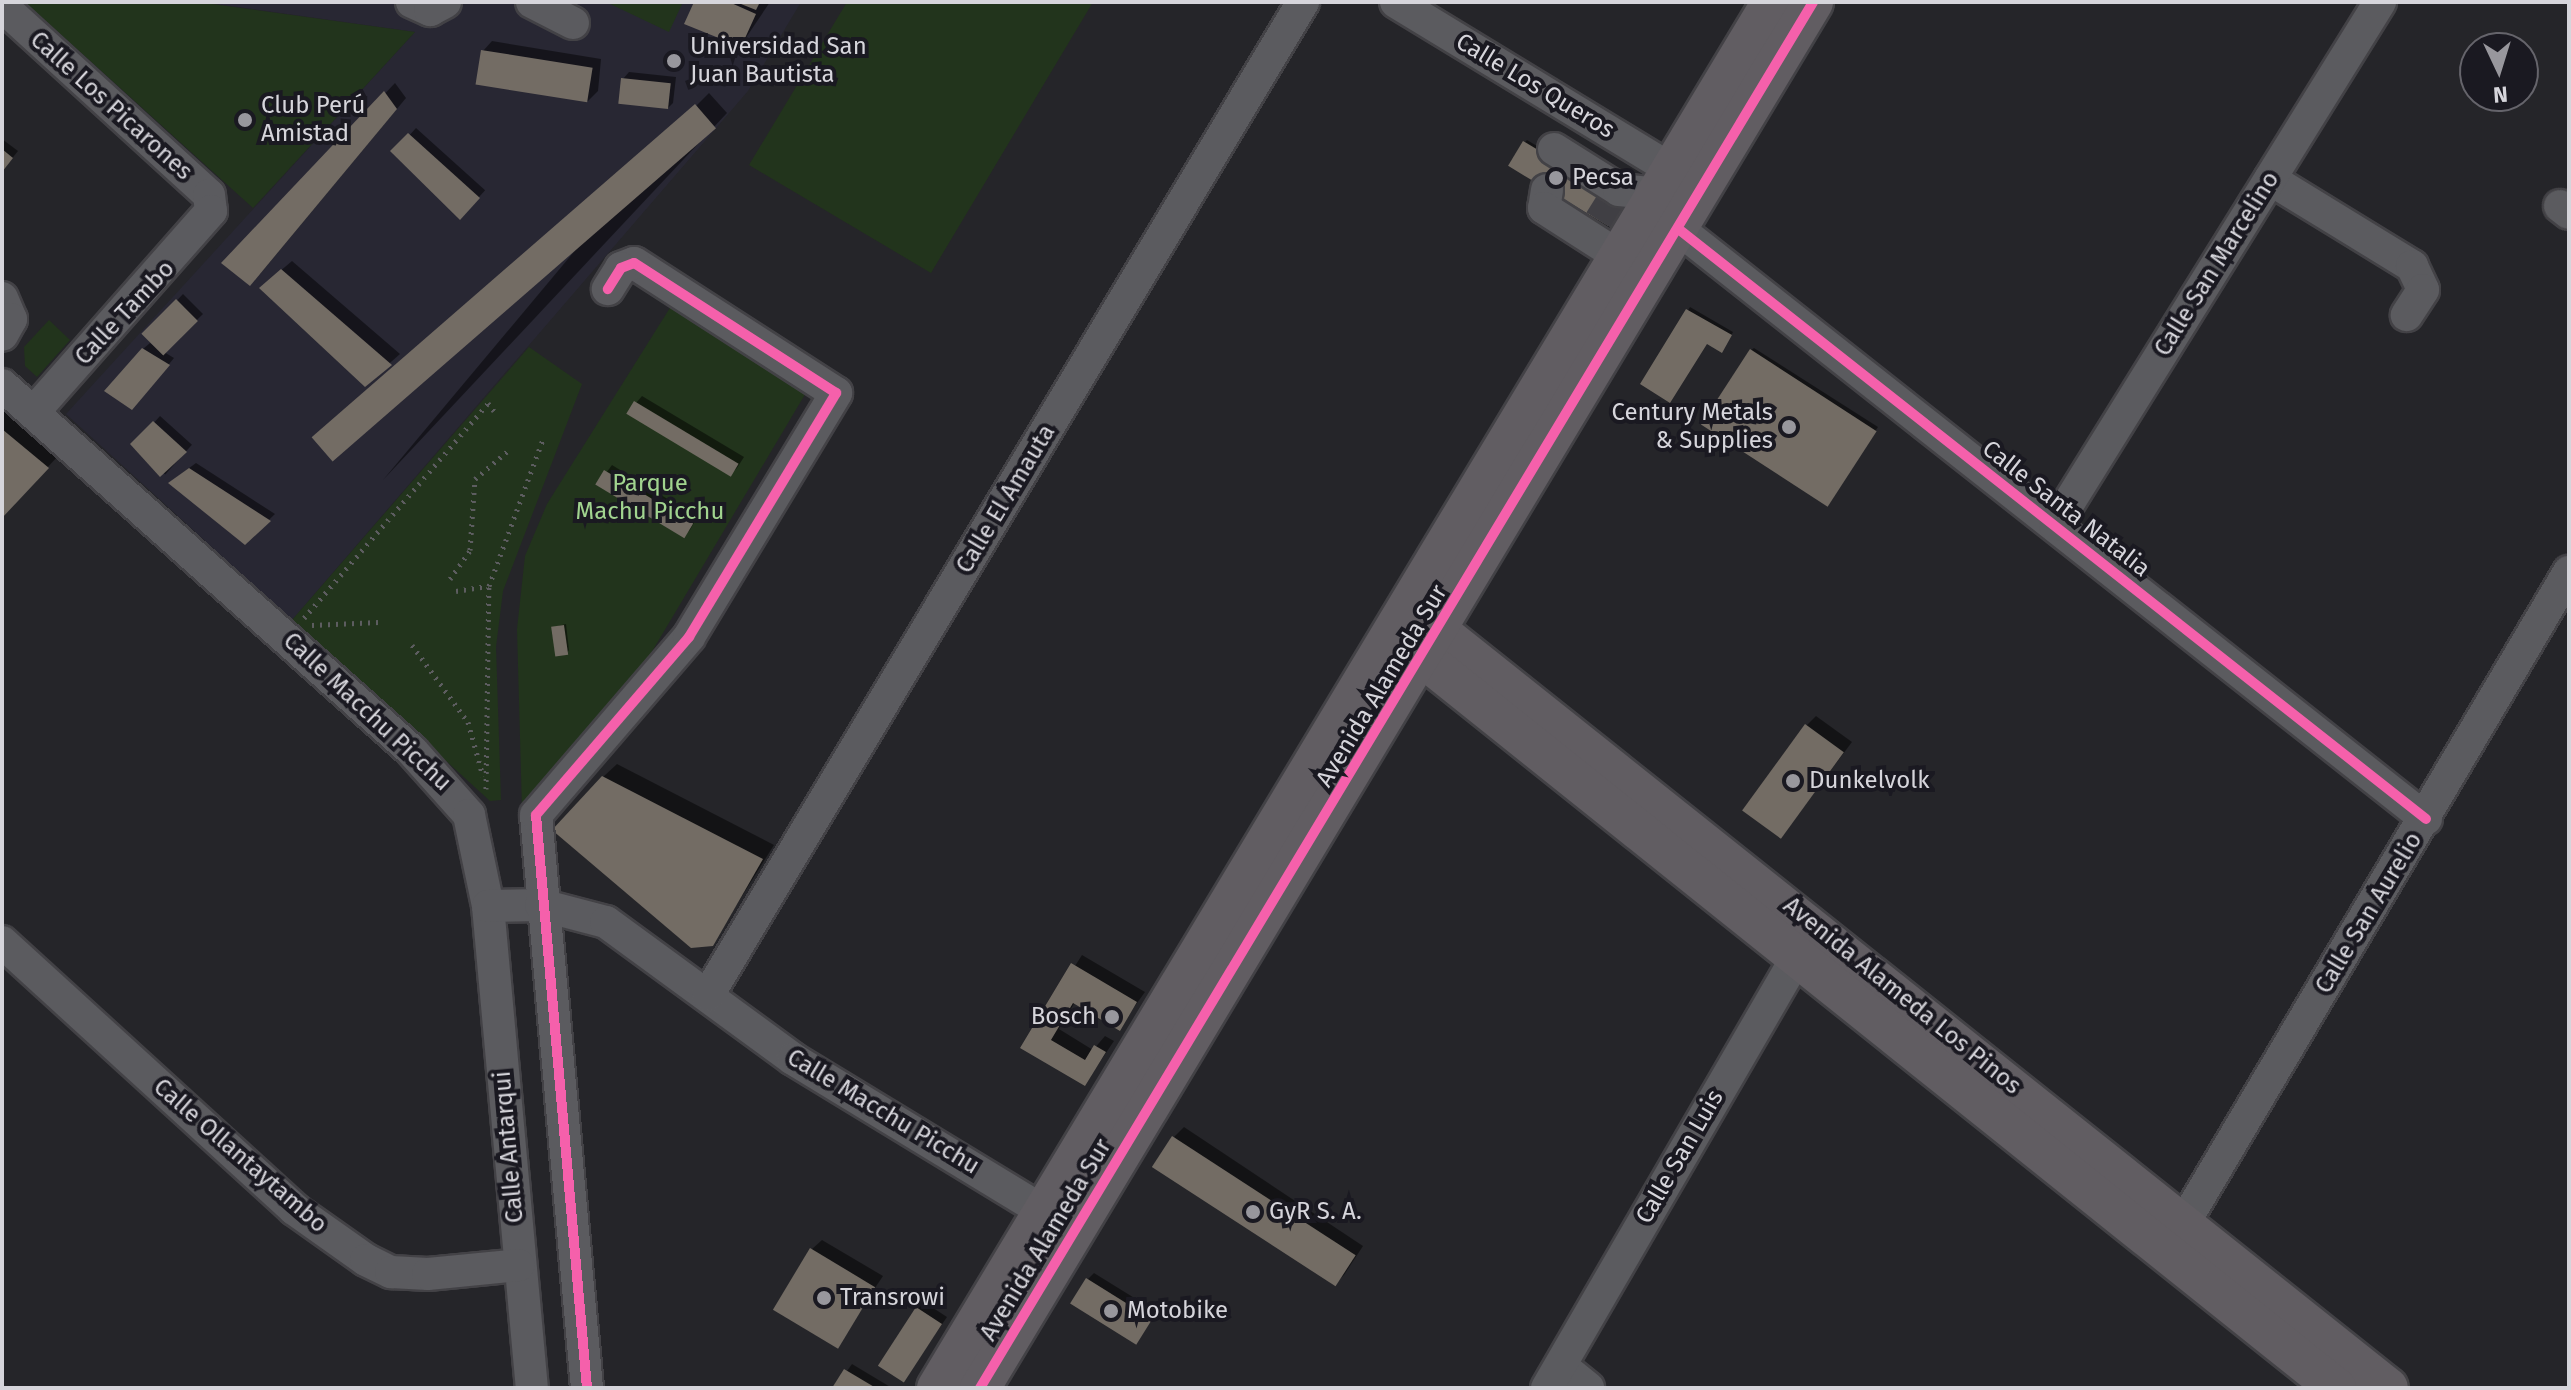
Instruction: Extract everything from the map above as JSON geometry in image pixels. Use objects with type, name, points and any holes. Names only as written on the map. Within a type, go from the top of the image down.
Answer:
[{"type":"main road","name":"Avenida Alameda Sur","points":[[1417,633],[1609,221],[1667,183],[1772,2]]},
{"type":"main road","name":"Avenida Alameda Sur","points":[[937,1388],[1060,1221],[1417,633],[1681,231],[1813,2]]},
{"type":"main road","name":"Avenida Alameda Los Pinos","points":[[1417,633],[2175,1238],[2388,1388]]},
{"type":"main road","name":"Avenida Alameda Sur","points":[[980,1388],[1060,1221]]},
{"type":"main road","name":"Avenida Alameda Los Pinos","points":[[2175,1238],[2336,1388]]},
{"type":"street","points":[[412,2],[430,10],[445,2]]},
{"type":"street","points":[[532,2],[573,23]]},
{"type":"street","name":"Calle El Amauta","points":[[708,995],[1303,2]]},
{"type":"street","name":"Calle Los Queros","points":[[1396,2],[1638,148],[1667,183]]},
{"type":"street","name":"Calle San Marcelino","points":[[2055,525],[2380,2]]},
{"type":"street","name":"Calle Los Picarones","points":[[2,6],[209,195],[211,211]]},
{"type":"street","points":[[1561,102],[1544,208],[1609,221],[1667,183]]},
{"type":"street","points":[[1609,221],[1638,148]]},
{"type":"street","points":[[1551,166],[1609,221]]},
{"type":"street","points":[[2270,179],[2412,266],[2423,290],[2407,315]]},
{"type":"street","name":"Calle Tambo","points":[[33,413],[211,211]]},
{"type":"street","name":"Calle Santa Natalia","points":[[1681,231],[2426,819]]},
{"type":"street","points":[[587,1388],[534,830],[542,803],[689,637],[836,393],[634,263],[621,268],[608,289]]},
{"type":"street","points":[[2,298],[11,319],[2,335]]},
{"type":"street","name":"Calle Macchu Picchu","points":[[2,385],[453,790],[469,815],[488,906],[541,905],[606,922],[793,1059],[1060,1221]]},
{"type":"street","name":"Calle San Aurelio","points":[[2175,1238],[2426,819],[2569,572]]},
{"type":"street","name":"Calle Antarqui","points":[[488,906],[532,1388]]},
{"type":"street","name":"Calle San Luis","points":[[1554,1377],[1806,941]]},
{"type":"street","name":"Calle Ollantaytambo","points":[[2,942],[294,1209],[366,1260],[391,1272],[428,1274],[519,1265]]},
{"type":"street","points":[[1554,1377],[1588,1388]]},
{"type":"path","points":[[314,633],[301,621],[488,403],[494,411]]},
{"type":"path","points":[[486,789],[489,586],[543,439]]},
{"type":"path","points":[[450,579],[470,550],[475,479],[510,449]]},
{"type":"path","points":[[456,591],[489,586]]},
{"type":"path","points":[[306,625],[379,622]]},
{"type":"path","points":[[412,645],[468,722],[486,789]]},
{"type":"path","points":[[475,779],[486,789]]},
{"type":"shaded area","points":[[202,2],[801,2],[748,91],[292,620],[66,414],[415,32]]},
{"type":"green space","name":"Club Perú Amistad","points":[[25,2],[198,2],[415,32],[253,208]]},
{"type":"green space","points":[[606,2],[683,2],[669,32]]},
{"type":"green space","points":[[847,2],[1093,2],[931,273],[749,165]]},
{"type":"green space","name":"Parque Machu Picchu","points":[[673,303],[810,386],[632,685],[522,809],[517,629],[525,556],[547,504]]},
{"type":"green space","points":[[49,320],[70,340],[37,377],[25,366],[24,347]]},
{"type":"green space","name":"Parque Machu Picchu","points":[[529,347],[582,384],[503,591],[496,647],[501,800],[490,801],[292,620]]},
{"type":"building","points":[[694,2],[729,2],[756,14],[741,47],[684,24]]},
{"type":"building","points":[[736,2],[760,2],[756,10]]},
{"type":"building","points":[[481,50],[593,68],[587,102],[476,85]]},
{"type":"building","points":[[621,78],[671,83],[668,109],[618,104]]},
{"type":"building","points":[[384,91],[397,109],[250,286],[221,263]]},
{"type":"building","points":[[695,104],[716,128],[333,461],[312,437]]},
{"type":"building","points":[[408,133],[480,198],[460,220],[390,151]]},
{"type":"building","name":"Pecsa","points":[[1523,141],[1623,201],[1608,226],[1508,166]]},
{"type":"building","points":[[2,149],[13,158],[2,172]]},
{"type":"building","points":[[281,269],[392,365],[365,387],[259,288]]},
{"type":"building","points":[[176,299],[198,321],[163,356],[141,334]]},
{"type":"building","name":"Century Metals & Supplies","points":[[1686,309],[1732,335],[1722,353],[1707,344],[1670,403],[1640,384]]},
{"type":"building","points":[[142,348],[170,365],[132,410],[104,391]]},
{"type":"building","name":"Century Metals & Supplies","points":[[1750,349],[1877,431],[1828,507],[1701,424]]},
{"type":"building","points":[[634,401],[739,464],[731,477],[626,414]]},
{"type":"building","points":[[153,421],[187,452],[160,477],[130,444]]},
{"type":"building","points":[[2,429],[49,468],[2,518]]},
{"type":"building","points":[[189,468],[271,521],[245,545],[168,483]]},
{"type":"building","points":[[604,470],[693,524],[684,538],[595,485]]},
{"type":"building","points":[[564,625],[568,655],[555,657],[551,627]]},
{"type":"building","name":"Dunkelvolk","points":[[1805,724],[1844,752],[1781,839],[1742,811]]},
{"type":"building","points":[[602,776],[763,859],[713,946],[691,948],[552,830]]},
{"type":"building","name":"Bosch","points":[[1071,963],[1137,1002],[1120,1031],[1073,1003],[1051,1040],[1085,1060],[1094,1045],[1106,1052],[1085,1086],[1020,1048]]},
{"type":"building","name":"GyR S. A.","points":[[1172,1136],[1356,1255],[1336,1286],[1152,1167]]},
{"type":"building","name":"Transrowi","points":[[810,1248],[875,1287],[838,1349],[773,1310]]},
{"type":"building","name":"Motobike","points":[[1086,1278],[1152,1319],[1136,1345],[1070,1303]]},
{"type":"building","name":"Transrowi","points":[[916,1307],[942,1324],[904,1383],[878,1366]]},
{"type":"building","name":"Transrowi","points":[[844,1369],[876,1388],[832,1388]]},
{"type":"tunnel","points":[[1600,221],[1615,197]]},
{"type":"cycle path","points":[[980,1388],[1813,2]]},
{"type":"cycle path","points":[[1681,231],[2426,819]]},
{"type":"cycle path","points":[[587,1388],[536,815],[689,637],[836,393],[634,263],[621,268],[608,289]]},
{"type":"place","name":"Universidad San Juan Bautista","points":[[674,61]]},
{"type":"place","name":"Club Perú Amistad","points":[[245,120]]},
{"type":"place","name":"Pecsa","points":[[1556,178]]},
{"type":"place","name":"Century Metals & Supplies","points":[[1789,427]]},
{"type":"place","name":"Dunkelvolk","points":[[1793,781]]},
{"type":"place","name":"Bosch","points":[[1112,1017]]},
{"type":"place","name":"GyR S. A.","points":[[1253,1212]]},
{"type":"place","name":"Transrowi","points":[[824,1298]]},
{"type":"place","name":"Motobike","points":[[1111,1311]]}]
